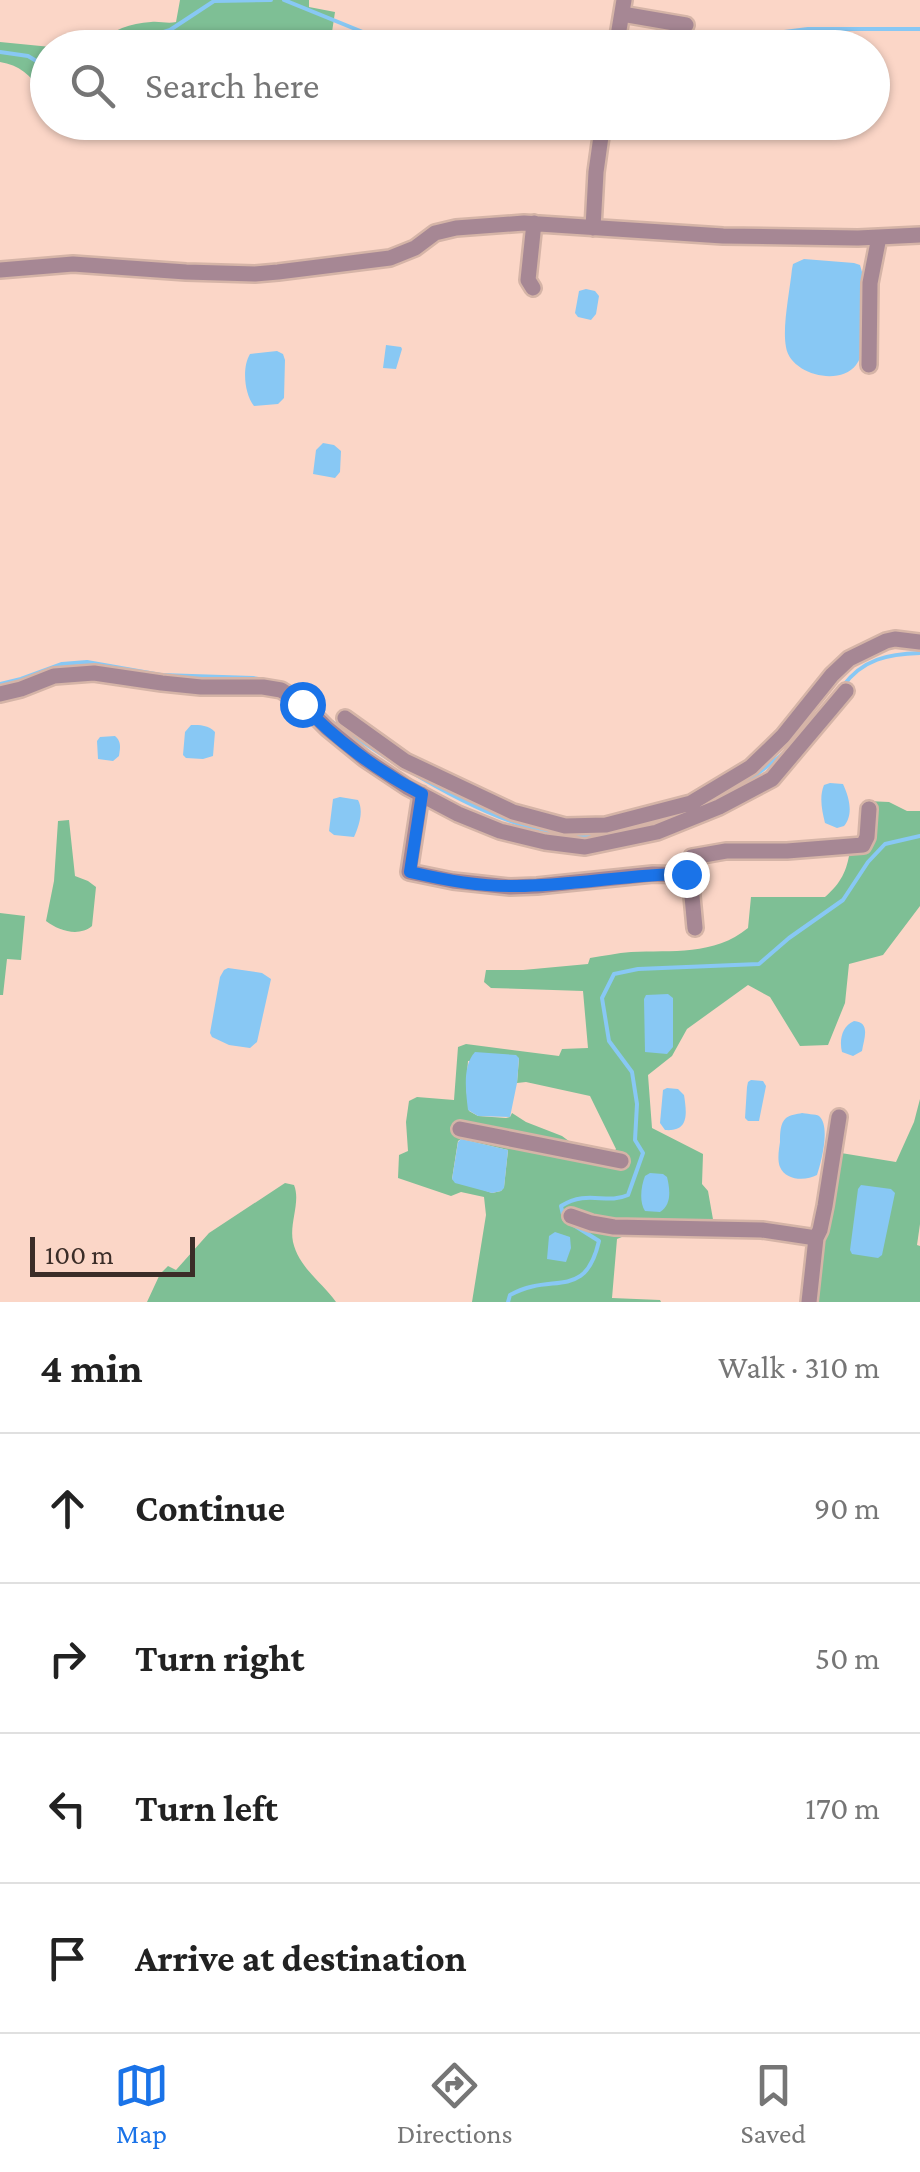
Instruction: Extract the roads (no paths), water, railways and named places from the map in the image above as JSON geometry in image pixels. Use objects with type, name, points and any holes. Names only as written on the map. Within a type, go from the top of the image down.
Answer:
[{"type":"street","points":[[623,7],[686,24]]},
{"type":"street","points":[[593,228],[600,140]]},
{"type":"street","points":[[533,288],[528,280],[534,223]]},
{"type":"street","points":[[0,270],[73,264],[186,272],[278,272],[390,258],[435,233],[456,228],[534,223],[724,236],[920,235]]},
{"type":"street","points":[[869,364],[870,283],[879,237]]},
{"type":"street","points":[[345,718],[405,761],[513,812],[565,826],[606,825],[690,803],[750,766],[849,660],[886,641],[920,642]]},
{"type":"street","points":[[0,694],[54,676],[94,672],[162,683],[281,690],[365,759],[458,814],[500,831],[585,847],[657,832],[772,779],[846,692]]},
{"type":"street","points":[[422,794],[410,872],[510,886],[690,874]]},
{"type":"street","points":[[695,928],[692,857],[726,851],[863,845],[869,809]]},
{"type":"street","points":[[810,1302],[816,1238],[839,1116]]},
{"type":"street","points":[[460,1129],[621,1161]]},
{"type":"street","points":[[571,1216],[591,1223],[646,1229],[762,1230],[816,1238]]},
{"type":"water","points":[[804,259],[860,265],[864,346],[856,365],[848,372],[816,374],[789,356],[785,339],[793,264]]},
{"type":"water","points":[[586,289],[599,296],[591,320],[575,313],[579,291]]},
{"type":"water","points":[[386,345],[402,349],[396,369],[383,368]]},
{"type":"water","points":[[277,351],[285,360],[284,398],[278,404],[254,406],[246,387],[247,359],[250,354]]},
{"type":"water","points":[[323,443],[341,451],[340,472],[335,478],[313,474],[316,450]]},
{"type":"water","points":[[191,725],[215,732],[213,756],[203,759],[183,755],[185,732]]},
{"type":"water","points":[[115,736],[120,743],[119,756],[113,761],[98,759],[97,741],[100,737]]},
{"type":"water","points":[[830,783],[843,784],[850,805],[847,821],[837,828],[825,823],[822,809],[822,790]]},
{"type":"water","points":[[333,799],[358,800],[360,804],[354,837],[329,831]]},
{"type":"water","points":[[228,968],[262,973],[271,979],[257,1042],[250,1048],[229,1045],[210,1033],[220,977]]},
{"type":"water","points":[[668,994],[673,998],[673,1047],[667,1054],[645,1052],[644,999],[646,995]]},
{"type":"water","points":[[854,1021],[863,1024],[865,1032],[862,1051],[853,1056],[842,1052],[841,1043],[844,1030]]},
{"type":"water","points":[[475,1052],[519,1058],[510,1117],[478,1116],[468,1110],[467,1072]]},
{"type":"water","points":[[751,1080],[763,1081],[766,1086],[759,1121],[745,1118]]},
{"type":"water","points":[[678,1089],[685,1102],[685,1120],[673,1130],[665,1130],[660,1123],[663,1090]]},
{"type":"water","points":[[802,1113],[819,1116],[825,1136],[817,1175],[802,1179],[783,1172],[778,1158],[783,1123]]},
{"type":"water","points":[[461,1139],[508,1150],[501,1191],[492,1193],[455,1183],[452,1179]]},
{"type":"water","points":[[650,1173],[667,1177],[668,1201],[660,1212],[645,1211],[642,1203],[645,1176]]},
{"type":"water","points":[[861,1185],[895,1193],[882,1255],[878,1258],[852,1254],[850,1250]]},
{"type":"water","points":[[555,1232],[570,1237],[566,1262],[547,1259],[549,1236]]},
{"type":"waterway","points":[[170,30],[214,1],[271,0]]},
{"type":"waterway","points":[[284,0],[358,30]]},
{"type":"waterway","points":[[800,30],[920,29]]},
{"type":"waterway","points":[[0,52],[30,57]]},
{"type":"waterway","points":[[843,686],[877,660],[920,653]]},
{"type":"waterway","points":[[0,684],[62,664],[87,662],[161,675],[265,680]]},
{"type":"waterway","points":[[332,722],[395,763]]},
{"type":"waterway","points":[[699,807],[748,781],[788,750]]},
{"type":"waterway","points":[[408,770],[513,822],[557,834],[604,835]]},
{"type":"waterway","points":[[648,827],[686,812]]},
{"type":"waterway","points":[[508,1302],[510,1295],[526,1288],[565,1282],[585,1272],[599,1241],[564,1219],[561,1206],[580,1199],[628,1195],[643,1153],[635,1140],[637,1104],[632,1072],[609,1041],[602,998],[614,974],[638,969],[759,964],[843,900],[885,844],[920,836]]}]
